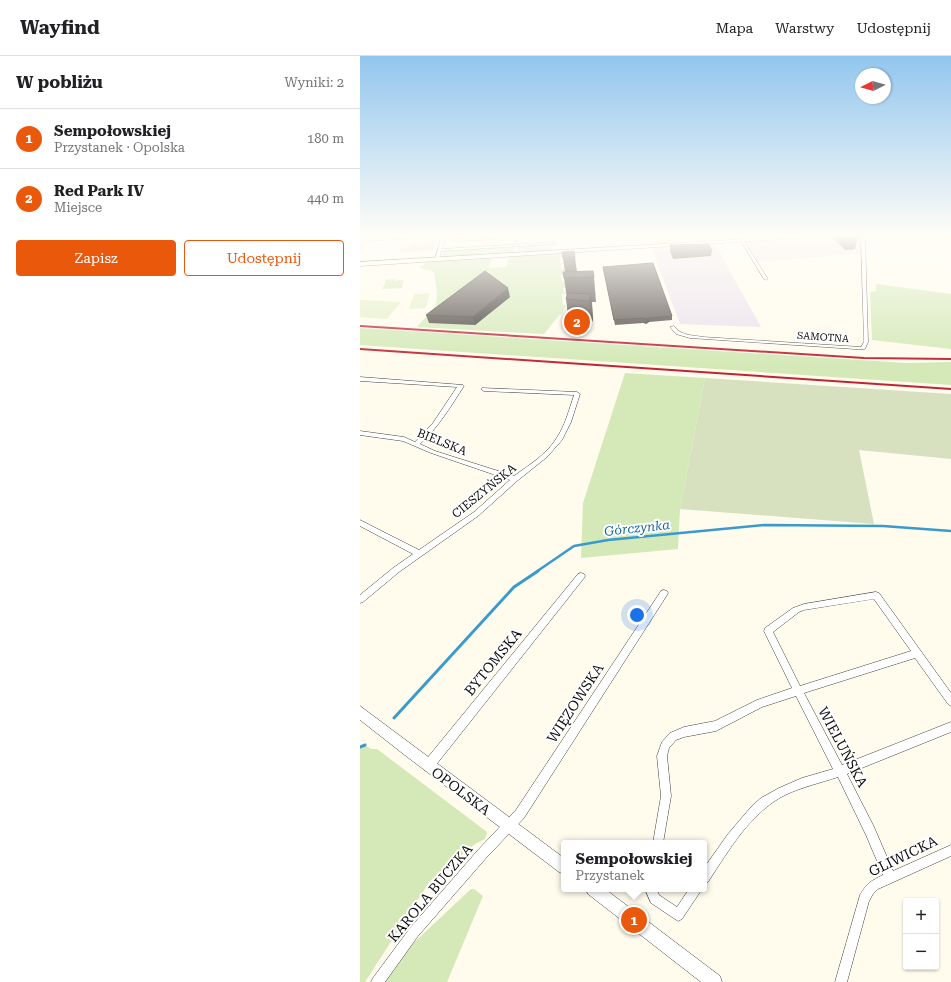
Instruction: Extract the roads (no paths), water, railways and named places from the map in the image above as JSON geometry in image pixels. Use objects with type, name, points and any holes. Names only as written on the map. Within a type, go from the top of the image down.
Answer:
[{"type":"street","name":"SAMOTNA","points":[[672,327],[676,333],[681,335],[703,338],[863,348],[866,342],[864,279]]},
{"type":"street","points":[[360,379],[462,386],[446,409],[422,439],[416,444]]},
{"type":"street","name":"CIESZYŃSKA","points":[[360,600],[419,554],[491,503],[515,479],[545,456],[559,440],[568,422],[577,394],[484,390]]},
{"type":"street","name":"BIELSKA","points":[[360,433],[404,439],[433,452],[515,479]]},
{"type":"street","points":[[360,523],[419,554]]},
{"type":"street","name":"BYTOMSKA","points":[[428,766],[581,576]]},
{"type":"street","name":"WIĘZOWSKA","points":[[509,826],[520,814],[664,593]]},
{"type":"street","name":"WIELUŃSKA","points":[[890,878],[878,846],[797,690],[768,630],[796,610],[804,607],[876,595],[918,653]]},
{"type":"street","points":[[659,840],[666,796],[662,756],[663,750],[673,736],[684,732],[716,726],[750,707],[797,690],[918,653],[951,701]]},
{"type":"street","name":"OPOLSKA","points":[[360,712],[428,766],[561,865]]},
{"type":"street","points":[[707,874],[733,838],[757,809],[765,802],[790,788],[840,771],[951,727]]},
{"type":"street","name":"KAROLA BUCZKA","points":[[377,982],[414,932],[482,854],[509,826]]},
{"type":"street","name":"GLIWICKA","points":[[841,982],[864,899],[869,890],[890,878],[951,850]]},
{"type":"street","points":[[597,892],[708,979]]},
{"type":"street","points":[[652,892],[655,899],[678,915],[694,892]]},
{"type":"waterway","name":"Górczynka","points":[[536,572],[574,546],[608,540],[765,525],[883,526],[951,531]]},
{"type":"waterway","name":"Górczynka","points":[[394,718],[514,587],[538,571]]},
{"type":"waterway","name":"Górczynka","points":[[360,747],[365,745]]},
{"type":"railway","points":[[360,326],[864,358],[951,359]]},
{"type":"railway","points":[[360,349],[951,389]]},
{"type":"place","name":"Red Park IV","points":[[577,322]]},
{"type":"place","name":"Sempołowskiej","points":[[634,920]]}]
